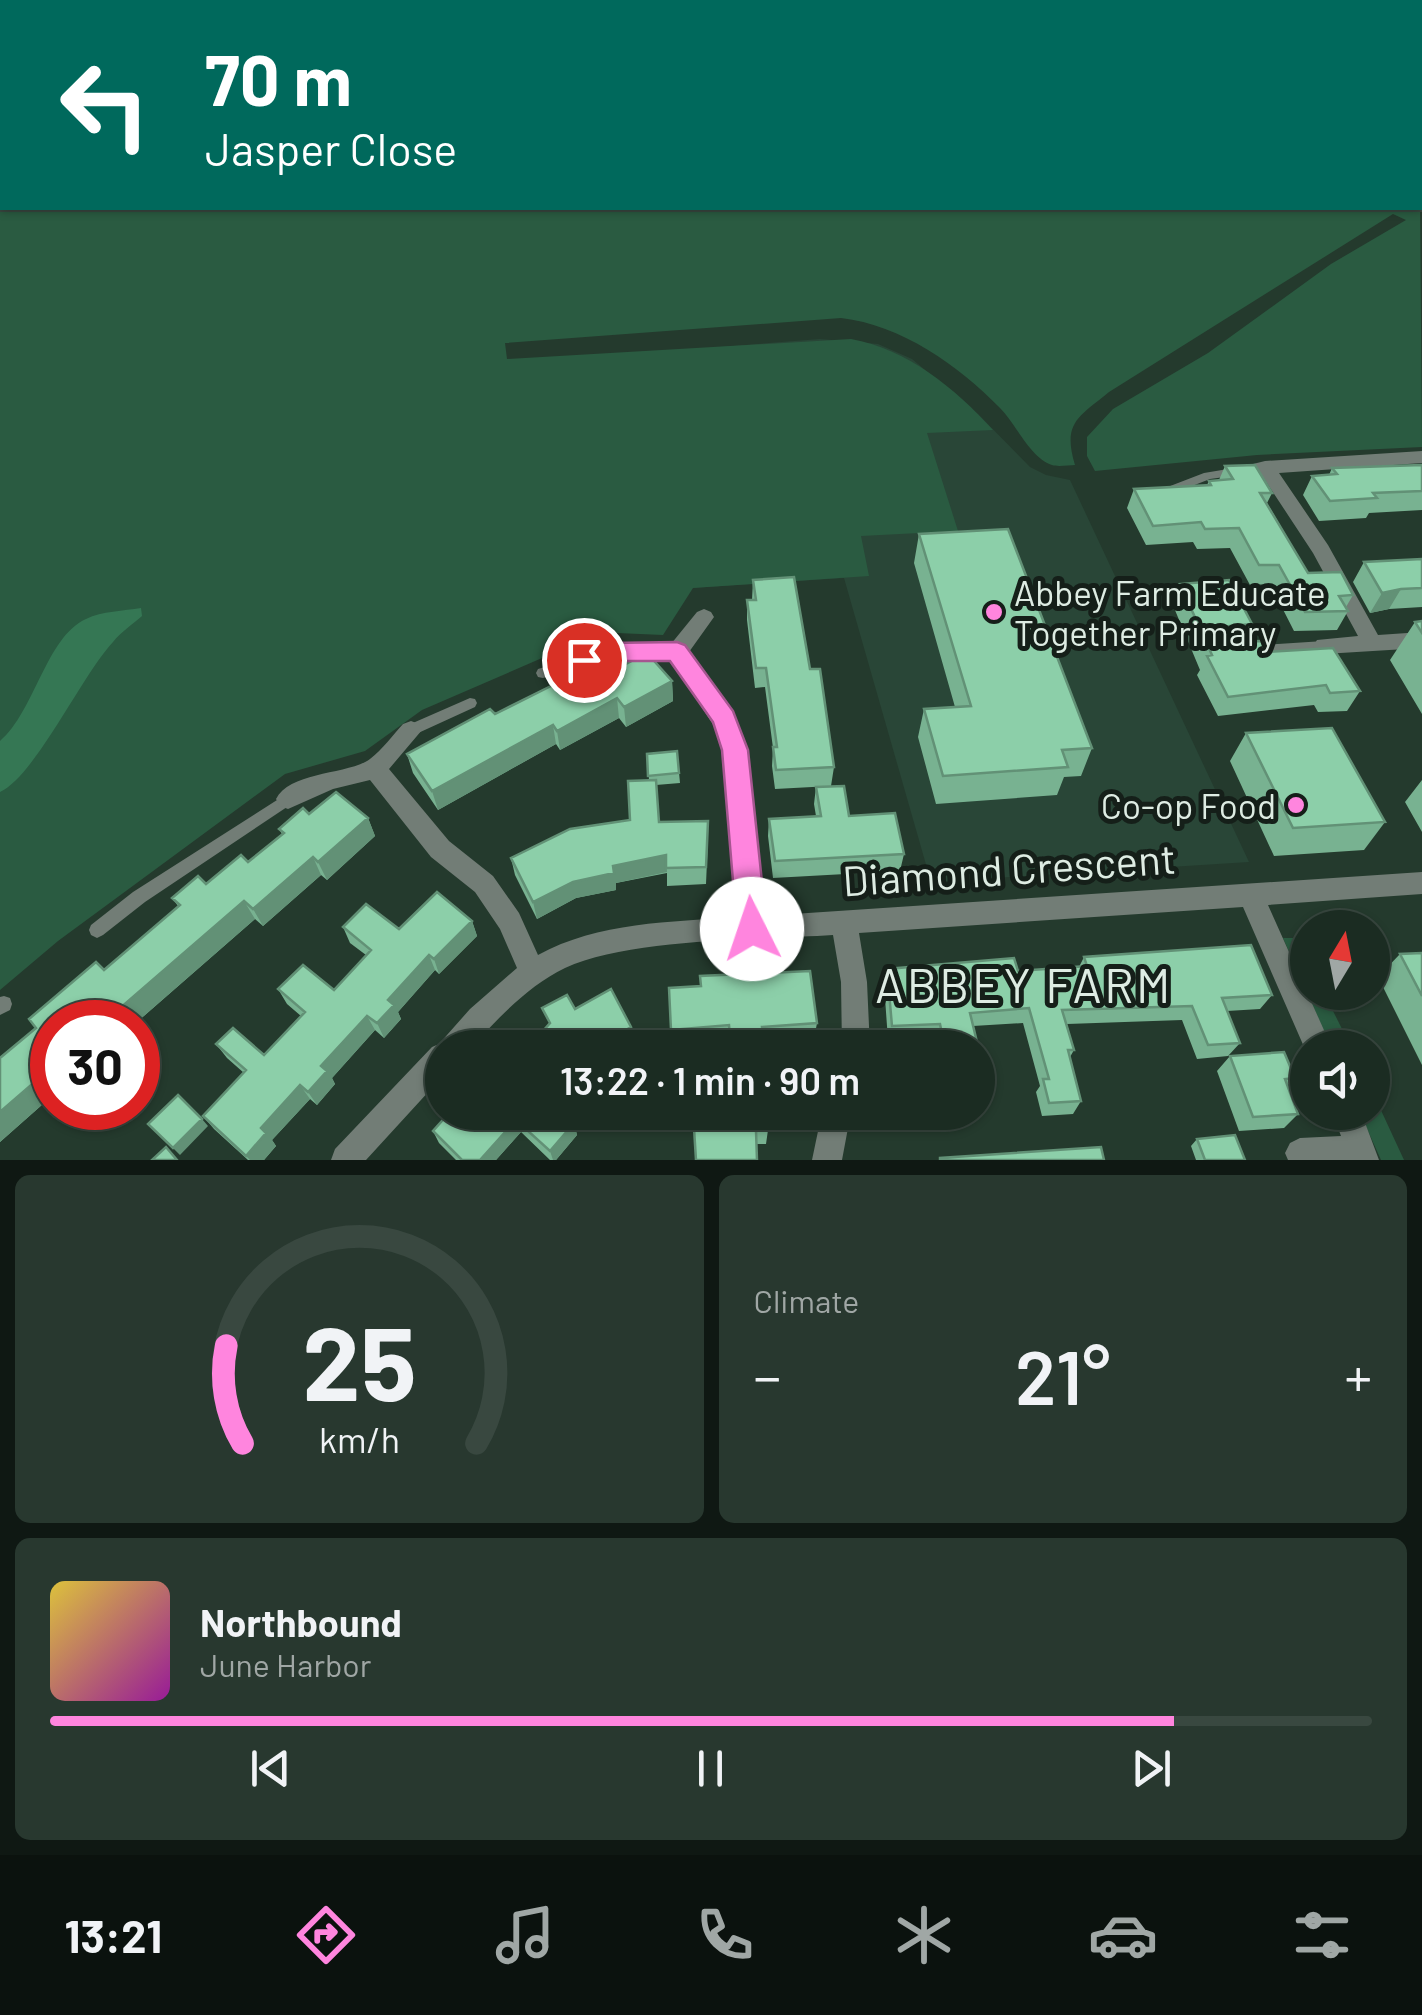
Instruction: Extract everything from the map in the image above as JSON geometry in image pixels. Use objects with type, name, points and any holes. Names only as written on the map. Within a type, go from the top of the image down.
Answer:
[{"type":"street","points":[[1228,473],[1422,457]]},
{"type":"street","points":[[1265,467],[1321,550],[1372,642]]},
{"type":"street","points":[[677,652],[704,617]]},
{"type":"street","points":[[1324,646],[1422,640]]},
{"type":"street","points":[[628,652],[677,652]]},
{"type":"street","points":[[677,652],[732,736],[752,929]]},
{"type":"street","points":[[288,800],[329,780],[375,769],[411,730]]},
{"type":"street","points":[[375,769],[440,849],[484,884],[510,921],[531,970]]},
{"type":"street","name":"Diamond Crescent","points":[[469,1030],[531,970],[564,954],[605,942],[1422,883]]},
{"type":"street","points":[[1250,894],[1310,1030]]},
{"type":"street","points":[[844,923],[854,982],[855,1030]]},
{"type":"street","points":[[346,1160],[425,1075]]},
{"type":"street","points":[[827,1160],[834,1130]]},
{"type":"street","points":[[1300,1153],[1364,1155],[1354,1130]]},
{"type":"lane","points":[[1152,493],[1228,473]]},
{"type":"lane","points":[[1234,652],[1324,646]]},
{"type":"lane","points":[[544,673],[610,652],[628,652]]},
{"type":"lane","points":[[411,730],[470,703]]},
{"type":"lane","points":[[96,930],[140,896],[288,800]]},
{"type":"shaded area","points":[[0,210],[1420,210],[1422,447],[1257,455],[1095,471],[1087,456],[1087,437],[1113,409],[1208,353],[1331,264],[1406,220],[1393,214],[1109,392],[1082,415],[1072,430],[1075,465],[1054,466],[1044,461],[1000,408],[947,362],[907,338],[863,322],[841,318],[505,343],[507,359],[851,339],[891,352],[929,372],[993,430],[927,433],[958,531],[861,536],[869,576],[693,588],[663,635],[617,633],[614,639],[549,655],[422,710],[365,751],[285,774],[58,941],[0,990]]},
{"type":"shaded area","name":"Abbey Farm Educate Together Primary","points":[[820,339],[878,344],[912,359],[978,414],[1030,467],[1070,480],[1249,862],[931,882],[844,578],[676,589],[631,354]]},
{"type":"shaded area","points":[[141,608],[142,616],[101,657],[28,766],[0,792],[0,741],[23,712],[61,641],[72,628],[92,616]]},
{"type":"shaded area","points":[[1315,1010],[1332,1010],[1342,1030],[1324,1030]]},
{"type":"shaded area","points":[[1368,1130],[1390,1130],[1404,1160],[1381,1160]]},
{"type":"building","points":[[1255,465],[1272,493],[1260,493],[1308,573],[1341,572],[1353,595],[1339,596],[1348,611],[1305,612],[1279,565],[1259,565],[1239,528],[1205,529],[1201,522],[1153,526],[1134,489],[1211,485],[1209,481],[1233,479],[1225,466]]},
{"type":"building","points":[[1422,465],[1422,491],[1373,493],[1377,498],[1330,501],[1312,476],[1337,474],[1332,468]]},
{"type":"building","points":[[1008,529],[1092,748],[1062,750],[1068,767],[943,776],[924,709],[971,706],[919,534]]},
{"type":"building","points":[[1422,559],[1422,588],[1382,593],[1364,562]]},
{"type":"building","points":[[794,577],[810,669],[820,669],[834,767],[776,770],[773,747],[777,747],[766,668],[756,668],[747,600],[756,600],[753,580]]},
{"type":"building","points":[[1229,580],[1252,624],[1221,627],[1216,636],[1221,642],[1261,641],[1267,652],[1333,648],[1360,691],[1330,693],[1326,685],[1228,697],[1207,656],[1212,655],[1180,584]]},
{"type":"building","points":[[647,653],[672,681],[624,707],[617,698],[557,731],[553,725],[432,791],[407,754],[490,709],[495,714],[553,685],[558,692],[617,661],[622,666]]},
{"type":"building","points":[[1332,728],[1385,822],[1293,828],[1246,733]]},
{"type":"building","points":[[677,751],[679,773],[648,776],[647,754]]},
{"type":"building","points":[[656,780],[659,822],[708,821],[706,867],[666,868],[666,855],[613,866],[614,873],[573,882],[533,902],[511,858],[570,829],[630,820],[628,781]]},
{"type":"building","points":[[844,786],[849,816],[895,813],[904,854],[775,861],[769,819],[821,816],[816,787]]},
{"type":"building","points":[[336,792],[368,818],[318,862],[313,857],[253,909],[244,901],[129,1000],[51,1000],[96,962],[104,970],[180,905],[172,898],[198,876],[206,884],[241,855],[248,862],[284,833],[279,829],[303,808],[309,814]]},
{"type":"building","points":[[437,892],[472,921],[434,959],[429,955],[388,1000],[394,1005],[377,1023],[367,1016],[321,1066],[327,1071],[308,1092],[300,1085],[261,1128],[266,1133],[246,1156],[203,1116],[246,1070],[216,1044],[233,1028],[264,1055],[305,1012],[278,989],[303,965],[334,990],[371,950],[343,927],[366,904],[399,929]]},
{"type":"building","points":[[1251,945],[1272,995],[1222,998],[1240,1043],[1208,1045],[1192,1006],[1062,1010],[1074,1050],[1068,1050],[1081,1101],[1049,1103],[1043,1079],[1049,1079],[1029,1008],[970,1013],[974,1030],[941,1030],[940,1024],[892,1026],[887,969],[1014,958],[1018,971],[1087,966],[1084,957]]},
{"type":"building","points":[[1422,953],[1422,996],[1400,954]]},
{"type":"building","points":[[810,971],[817,1023],[762,1027],[762,1030],[729,1030],[729,1025],[671,1030],[669,988],[701,986],[700,976]]},
{"type":"building","points":[[611,989],[631,1027],[544,1030],[550,1023],[542,1008],[567,995],[575,1009]]},
{"type":"building","points":[[30,1033],[30,1086],[0,1112],[0,1058]]},
{"type":"building","points":[[1284,1052],[1290,1066],[1290,1078],[1285,1079],[1290,1092],[1290,1115],[1253,1117],[1230,1056]]},
{"type":"building","points":[[178,1095],[202,1119],[173,1148],[154,1130],[160,1130],[160,1112]]},
{"type":"building","points":[[507,1130],[480,1160],[462,1160],[433,1131]]},
{"type":"building","points":[[527,1130],[568,1130],[550,1151]]},
{"type":"building","points":[[694,1130],[768,1130],[756,1131],[757,1160],[696,1160]]},
{"type":"building","points":[[1235,1135],[1245,1160],[1205,1160],[1197,1139]]},
{"type":"building","points":[[166,1147],[177,1160],[152,1160]]},
{"type":"building","points":[[1101,1147],[1104,1160],[940,1160],[940,1158]]},
{"type":"place","name":"Abbey Farm Educate Together Primary","points":[[994,612]]},
{"type":"place","name":"Co-op Food","points":[[1296,805]]},
{"type":"district","name":"ABBEY FARM","points":[[1024,984]]},
{"type":"route","points":[[584,660],[610,652],[677,652],[718,708],[729,726],[735,750],[752,929]]}]
